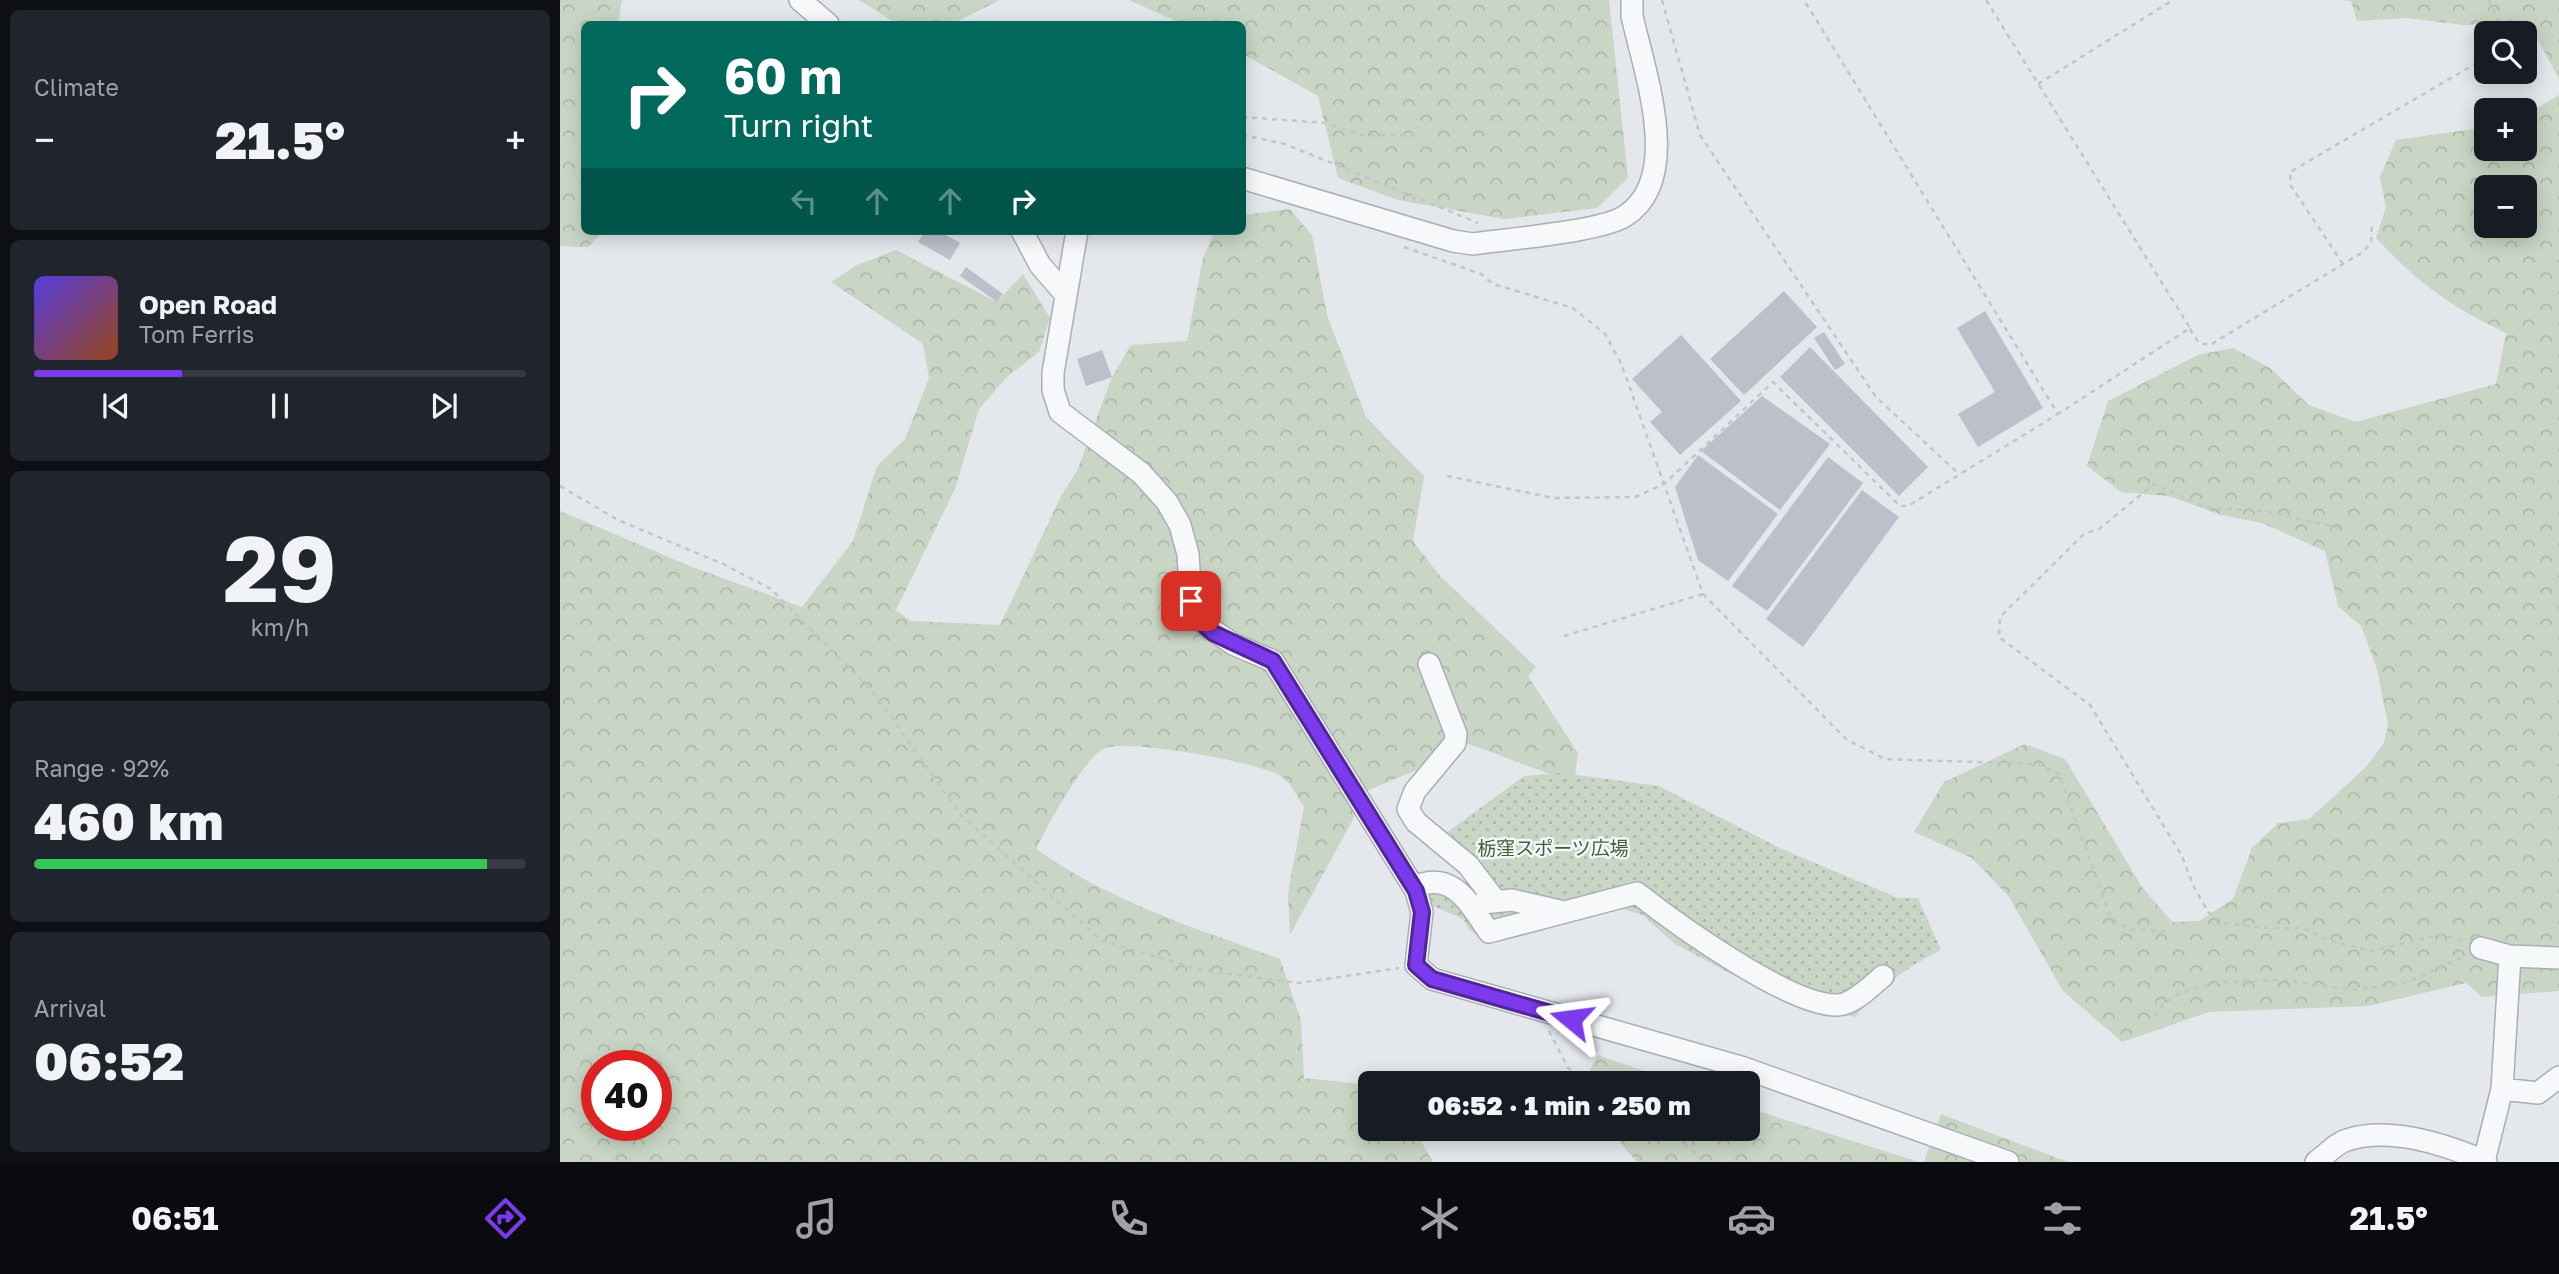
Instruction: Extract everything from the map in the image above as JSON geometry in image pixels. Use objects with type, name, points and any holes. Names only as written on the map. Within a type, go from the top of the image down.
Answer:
[{"type":"street","points":[[800,0],[824,21]]},
{"type":"street","points":[[1246,179],[1453,241],[1473,244],[1598,225],[1624,217],[1642,200],[1652,183],[1657,145],[1632,16],[1632,0]]},
{"type":"street","points":[[1024,235],[1040,265],[1066,295]]},
{"type":"street","points":[[1076,235],[1053,373],[1053,390],[1060,412],[1141,473],[1167,502],[1180,525],[1188,554],[1191,601],[1199,621],[1233,644],[1273,661],[1414,887],[1422,912],[1416,965],[1432,979],[1741,1067],[2008,1162]]},
{"type":"street","points":[[1429,664],[1456,734],[1455,743],[1415,791],[1408,809],[1416,822],[1468,865],[1495,900]]},
{"type":"street","points":[[1414,887],[1430,880],[1442,882],[1457,890],[1489,932],[1637,893],[1688,933],[1764,977],[1808,997],[1839,1005],[1861,994],[1883,976]]},
{"type":"street","points":[[1472,907],[1495,900],[1512,900],[1566,913]]},
{"type":"street","points":[[2481,948],[2510,956],[2559,958]]},
{"type":"street","points":[[2316,1162],[2344,1140],[2377,1135],[2468,1154],[2485,1162],[2502,1089],[2510,956]]},
{"type":"street","points":[[2502,1089],[2538,1093],[2559,1076]]},
{"type":"path","points":[[1662,0],[1700,135],[1876,397],[1959,474]]},
{"type":"path","points":[[1804,0],[2058,414]]},
{"type":"path","points":[[1986,0],[2199,343],[2210,345],[2343,264],[2371,243],[2372,225]]},
{"type":"path","points":[[2038,84],[2173,0]]},
{"type":"path","points":[[2489,0],[2498,21]]},
{"type":"path","points":[[2343,264],[2291,186],[2290,173],[2474,65]]},
{"type":"path","points":[[1246,117],[1326,123],[1362,135],[1413,135],[1417,127]]},
{"type":"path","points":[[1246,136],[1285,144],[1513,238]]},
{"type":"path","points":[[1394,244],[1481,274],[1493,284],[1573,308],[1605,334],[1621,363],[1703,594],[1846,739],[1885,759],[2036,764],[2059,774],[2111,919],[2130,929],[2167,932]]},
{"type":"path","points":[[1447,476],[1553,498],[1635,497],[1664,484],[1773,382],[1900,506],[1908,506],[2058,414],[2190,328]]},
{"type":"path","points":[[2340,528],[2269,512],[2205,507],[2154,484],[2099,529],[2084,534],[2023,594],[2000,617],[1999,637],[2090,705],[2182,856],[2193,885],[2208,912],[2224,923],[2266,928],[2302,928],[2331,941],[2372,951],[2442,934],[2481,948]]},
{"type":"path","points":[[560,486],[618,520],[723,565],[771,589],[874,693],[960,814],[1101,940],[1200,970],[1300,984],[1416,965]]},
{"type":"path","points":[[1564,636],[1703,594]]},
{"type":"path","points":[[2154,1016],[2164,1003],[2180,993],[2218,982],[2284,980],[2354,990],[2405,984],[2481,948]]},
{"type":"path","points":[[1530,1007],[1531,1014],[1547,1028],[1568,1068],[1573,1071]]},
{"type":"path","points":[[1682,1141],[1704,1162]]},
{"type":"green space","points":[[560,0],[622,0],[618,21],[581,21],[581,235],[599,235],[588,247],[560,246]]},
{"type":"green space","points":[[859,0],[1000,0],[958,21],[892,21]]},
{"type":"green space","points":[[1129,0],[1609,0],[1628,178],[1597,208],[1504,219],[1398,200],[1338,178],[1318,96],[1246,56],[1246,21],[1175,21]]},
{"type":"green space","points":[[2341,0],[2559,0],[2559,79],[2537,38],[2537,21],[2474,21],[2474,25],[2463,25],[2408,18],[2357,21],[2351,1]]},
{"type":"green space","points":[[2559,95],[2559,991],[2482,997],[2466,983],[2368,1006],[2209,1012],[2122,1042],[2063,991],[2009,897],[1972,858],[1914,832],[1944,782],[2025,744],[2065,759],[2142,887],[2172,922],[2199,921],[2233,899],[2252,848],[2278,823],[2309,819],[2365,768],[2384,743],[2388,725],[2377,669],[2361,626],[2338,606],[2325,551],[2262,523],[2221,515],[2168,496],[2121,492],[2087,466],[2108,401],[2198,355],[2233,348],[2270,368],[2309,405],[2355,422],[2496,384],[2506,333],[2468,314],[2436,293],[2376,238],[2386,207],[2380,177],[2396,140],[2474,129],[2474,161],[2537,161],[2537,108]]},
{"type":"green space","points":[[1290,209],[1312,235],[1327,315],[1366,417],[1424,476],[1413,541],[1440,576],[1536,667],[1528,676],[1578,753],[1574,783],[1461,741],[1431,764],[1369,790],[1290,935],[1288,893],[1304,807],[1285,780],[1270,771],[1166,749],[1118,746],[1105,748],[1096,754],[1077,778],[1036,849],[1065,868],[1124,899],[1185,925],[1280,959],[1301,1020],[1304,1078],[1358,1084],[1358,1141],[1421,1141],[1433,1162],[560,1162],[560,511],[695,568],[802,607],[853,541],[877,466],[905,439],[929,378],[923,344],[831,282],[857,265],[896,250],[997,302],[1023,274],[1050,318],[1039,352],[1008,376],[979,409],[955,489],[896,610],[911,621],[1000,625],[1061,496],[1077,471],[1112,377],[1131,345],[1187,341],[1203,258],[1213,235],[1246,235],[1246,215]]},
{"type":"green space","name":"栃窪スポーツ広場","points":[[1562,773],[1659,786],[1782,849],[1898,898],[1918,898],[1941,950],[1916,963],[1895,979],[1874,996],[1855,1017],[1780,1000],[1675,944],[1643,915],[1620,908],[1488,942],[1470,931],[1463,919],[1433,906],[1414,874],[1448,873],[1468,889],[1475,888],[1442,836],[1524,776]]},
{"type":"green space","points":[[1598,1055],[1644,1071],[1589,1071]]},
{"type":"green space","points":[[1760,1112],[1919,1162],[1637,1162],[1619,1141],[1760,1141]]},
{"type":"green space","points":[[1941,1114],[2068,1162],[1924,1162]]},
{"type":"building","points":[[922,235],[946,235],[960,243],[950,260],[918,242]]},
{"type":"building","points":[[966,267],[1003,294],[997,302],[960,276]]},
{"type":"building","points":[[1784,291],[1817,327],[1744,395],[1710,359]]},
{"type":"building","points":[[1985,311],[2043,408],[1978,447],[1958,414],[1995,392],[1957,328]]},
{"type":"building","points":[[1824,332],[1845,364],[1835,370],[1814,338]]},
{"type":"building","points":[[1681,335],[1741,401],[1680,455],[1650,422],[1662,412],[1632,379]]},
{"type":"building","points":[[1810,347],[1928,467],[1899,496],[1780,377]]},
{"type":"building","points":[[1102,350],[1112,377],[1086,386],[1077,359]]},
{"type":"building","points":[[1762,396],[1830,444],[1780,510],[1701,451]]},
{"type":"building","points":[[1698,455],[1778,514],[1728,581],[1698,560],[1675,487]]},
{"type":"building","points":[[1828,457],[1863,483],[1767,611],[1732,586]]},
{"type":"building","points":[[1862,490],[1899,517],[1803,647],[1766,619]]},
{"type":"route","points":[[1191,601],[1199,621],[1213,633],[1273,661],[1307,712],[1416,891],[1422,912],[1416,965],[1422,972],[1432,979],[1571,1019]]}]
